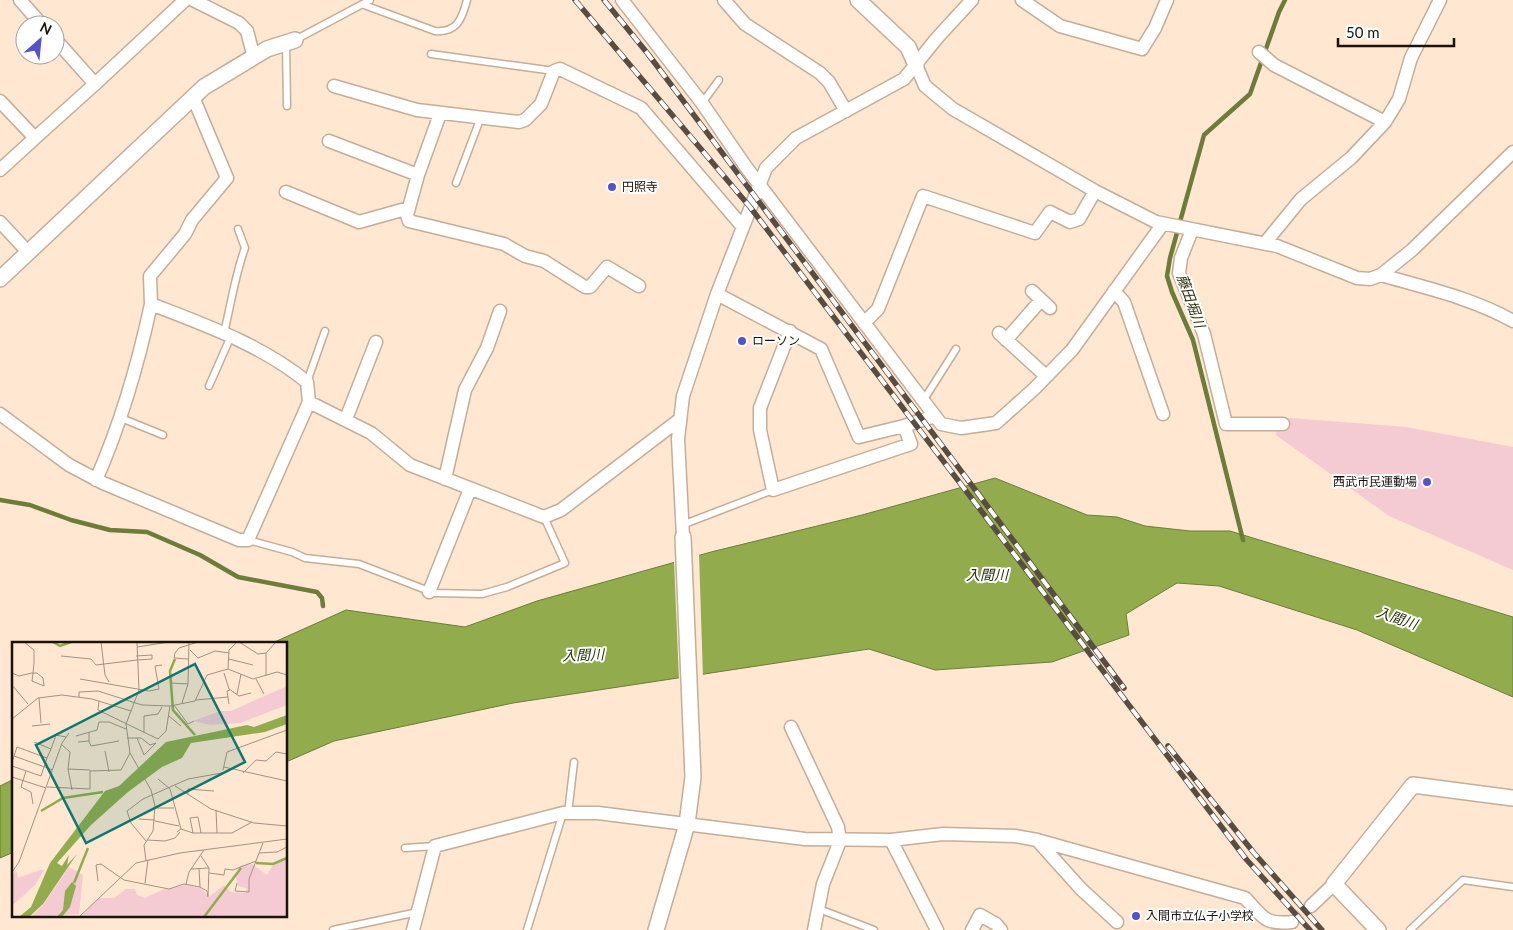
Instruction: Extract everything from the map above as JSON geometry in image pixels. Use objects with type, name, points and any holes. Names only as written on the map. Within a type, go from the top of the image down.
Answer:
[{"type":"street","points":[[0,170],[185,0]]},
{"type":"street","points":[[193,0],[239,23],[247,31],[254,58]]},
{"type":"street","points":[[622,0],[702,103],[759,183],[941,424],[961,428],[996,423],[1072,350],[1114,291],[1166,225]]},
{"type":"street","points":[[724,0],[744,24],[820,73],[829,82],[846,111]]},
{"type":"street","points":[[858,0],[908,47],[925,86],[953,109],[1095,191],[1166,225],[1265,243],[1357,278],[1370,279],[1381,275],[1412,250],[1503,159],[1513,152]]},
{"type":"street","points":[[656,930],[687,824],[693,777],[679,420],[691,366],[766,168],[796,138],[904,79],[972,0]]},
{"type":"street","points":[[1022,0],[1060,26],[1142,49],[1155,28],[1167,0]]},
{"type":"street","points":[[1265,243],[1301,199],[1351,158],[1385,122],[1399,99],[1411,58],[1440,0]]},
{"type":"street","points":[[26,2],[35,15]]},
{"type":"street","points":[[0,279],[204,87],[267,50],[290,41]]},
{"type":"street","points":[[65,50],[95,84]]},
{"type":"street","points":[[1259,52],[1274,65],[1385,122]]},
{"type":"street","points":[[334,86],[417,110],[519,122],[525,120],[541,104],[554,70],[560,69],[640,108],[743,227]]},
{"type":"street","points":[[96,480],[121,418],[137,369],[151,304],[150,276],[185,234],[192,220],[227,178],[192,98]]},
{"type":"street","points":[[0,101],[35,138]]},
{"type":"street","points":[[440,114],[418,175],[407,215],[409,221],[504,244],[525,256],[544,261],[585,287],[590,287],[607,266],[639,286]]},
{"type":"street","points":[[329,141],[418,175]]},
{"type":"street","points":[[864,323],[878,309],[923,196],[1035,232],[1050,212],[1070,222],[1079,218],[1095,191]]},
{"type":"street","points":[[286,192],[359,222],[409,208]]},
{"type":"street","points":[[0,222],[28,252]]},
{"type":"street","points":[[1189,229],[1179,273],[1204,334],[1226,424],[1283,424]]},
{"type":"street","points":[[1381,275],[1466,300],[1513,321]]},
{"type":"street","points":[[1114,291],[1124,302],[1164,414]]},
{"type":"street","points":[[717,294],[821,349],[858,437],[935,416]]},
{"type":"street","points":[[1041,300],[1003,336],[1046,376]]},
{"type":"street","points":[[0,414],[69,465],[96,480],[239,540],[248,540],[309,402],[307,382],[284,364],[227,334],[151,304]]},
{"type":"street","points":[[445,479],[465,390],[487,348],[500,310]]},
{"type":"street","points":[[790,332],[760,408],[760,430],[773,490],[911,444],[904,426]]},
{"type":"street","points":[[346,419],[376,342]]},
{"type":"street","points":[[309,402],[371,433],[410,465],[544,517],[560,510],[679,420]]},
{"type":"street","points":[[429,592],[470,489]]},
{"type":"street","points":[[791,727],[838,827],[840,841],[823,884],[814,930]]},
{"type":"street","points":[[1311,906],[1334,884],[1413,785],[1513,798]]},
{"type":"street","points":[[414,930],[436,846],[566,813],[598,812],[805,839],[840,841],[891,840],[943,834],[1015,836],[1037,840],[1245,898],[1272,923],[1292,922]]},
{"type":"street","points":[[891,840],[936,929]]},
{"type":"street","points":[[1037,840],[1081,890],[1117,922]]},
{"type":"street","points":[[1334,884],[1378,930]]},
{"type":"street","points":[[972,930],[980,916],[1000,930]]},
{"type":"lane","points":[[287,106],[290,41],[367,2],[435,31],[446,32],[456,26],[462,19],[467,0]]},
{"type":"lane","points":[[431,54],[554,70]]},
{"type":"lane","points":[[702,103],[719,80]]},
{"type":"lane","points":[[456,183],[481,117]]},
{"type":"lane","points":[[210,386],[227,334],[236,272],[245,248],[238,229]]},
{"type":"lane","points":[[307,382],[325,331]]},
{"type":"lane","points":[[923,400],[956,349]]},
{"type":"lane","points":[[121,418],[163,435]]},
{"type":"lane","points":[[682,531],[773,490]]},
{"type":"lane","points":[[248,540],[292,552],[305,558],[359,564],[429,592],[482,594],[507,587],[565,563],[544,517]]},
{"type":"lane","points":[[527,930],[566,813],[574,762]]},
{"type":"lane","points":[[405,848],[436,846]]},
{"type":"lane","points":[[1410,930],[1463,880],[1513,887]]},
{"type":"lane","points":[[819,910],[874,930]]},
{"type":"lane","points":[[333,930],[418,912]]},
{"type":"shaded area","name":"西武市民運動場","points":[[1278,417],[1406,427],[1513,447],[1513,570],[1389,516],[1276,435]]},
{"type":"water","name":"入間川","points":[[995,478],[1087,515],[1117,517],[1145,526],[1190,531],[1230,531],[1513,617],[1513,697],[1357,630],[1219,586],[1177,583],[1126,614],[1129,635],[1052,662],[935,670],[869,649],[513,703],[334,741],[288,761],[288,642],[274,642],[346,610],[465,627],[537,601],[711,552],[862,515]]},
{"type":"water","points":[[12,780],[12,853],[0,858],[0,786]]},
{"type":"pier","points":[[699,553],[703,678],[679,681],[674,561]]},
{"type":"waterway","name":"藤田堀川","points":[[1243,540],[1193,340],[1167,276],[1170,258],[1204,135],[1250,94],[1285,0]]},
{"type":"waterway","points":[[0,500],[30,505],[71,520],[110,530],[147,532],[200,555],[238,577],[317,592],[322,598],[323,606]]},
{"type":"tunnel","points":[[1292,922],[1311,906]]},
{"type":"railway","points":[[575,0],[750,207],[1246,859],[1310,930]]},
{"type":"railway","points":[[604,0],[648,54],[1124,688]]},
{"type":"railway","points":[[1168,746],[1254,853],[1322,930]]},
{"type":"place","name":"円照寺","points":[[612,187]]},
{"type":"place","name":"ローソン","points":[[742,341]]},
{"type":"place","name":"西武市民運動場","points":[[1427,482]]},
{"type":"place","name":"入間市立仏子小学校","points":[[1136,916]]}]
